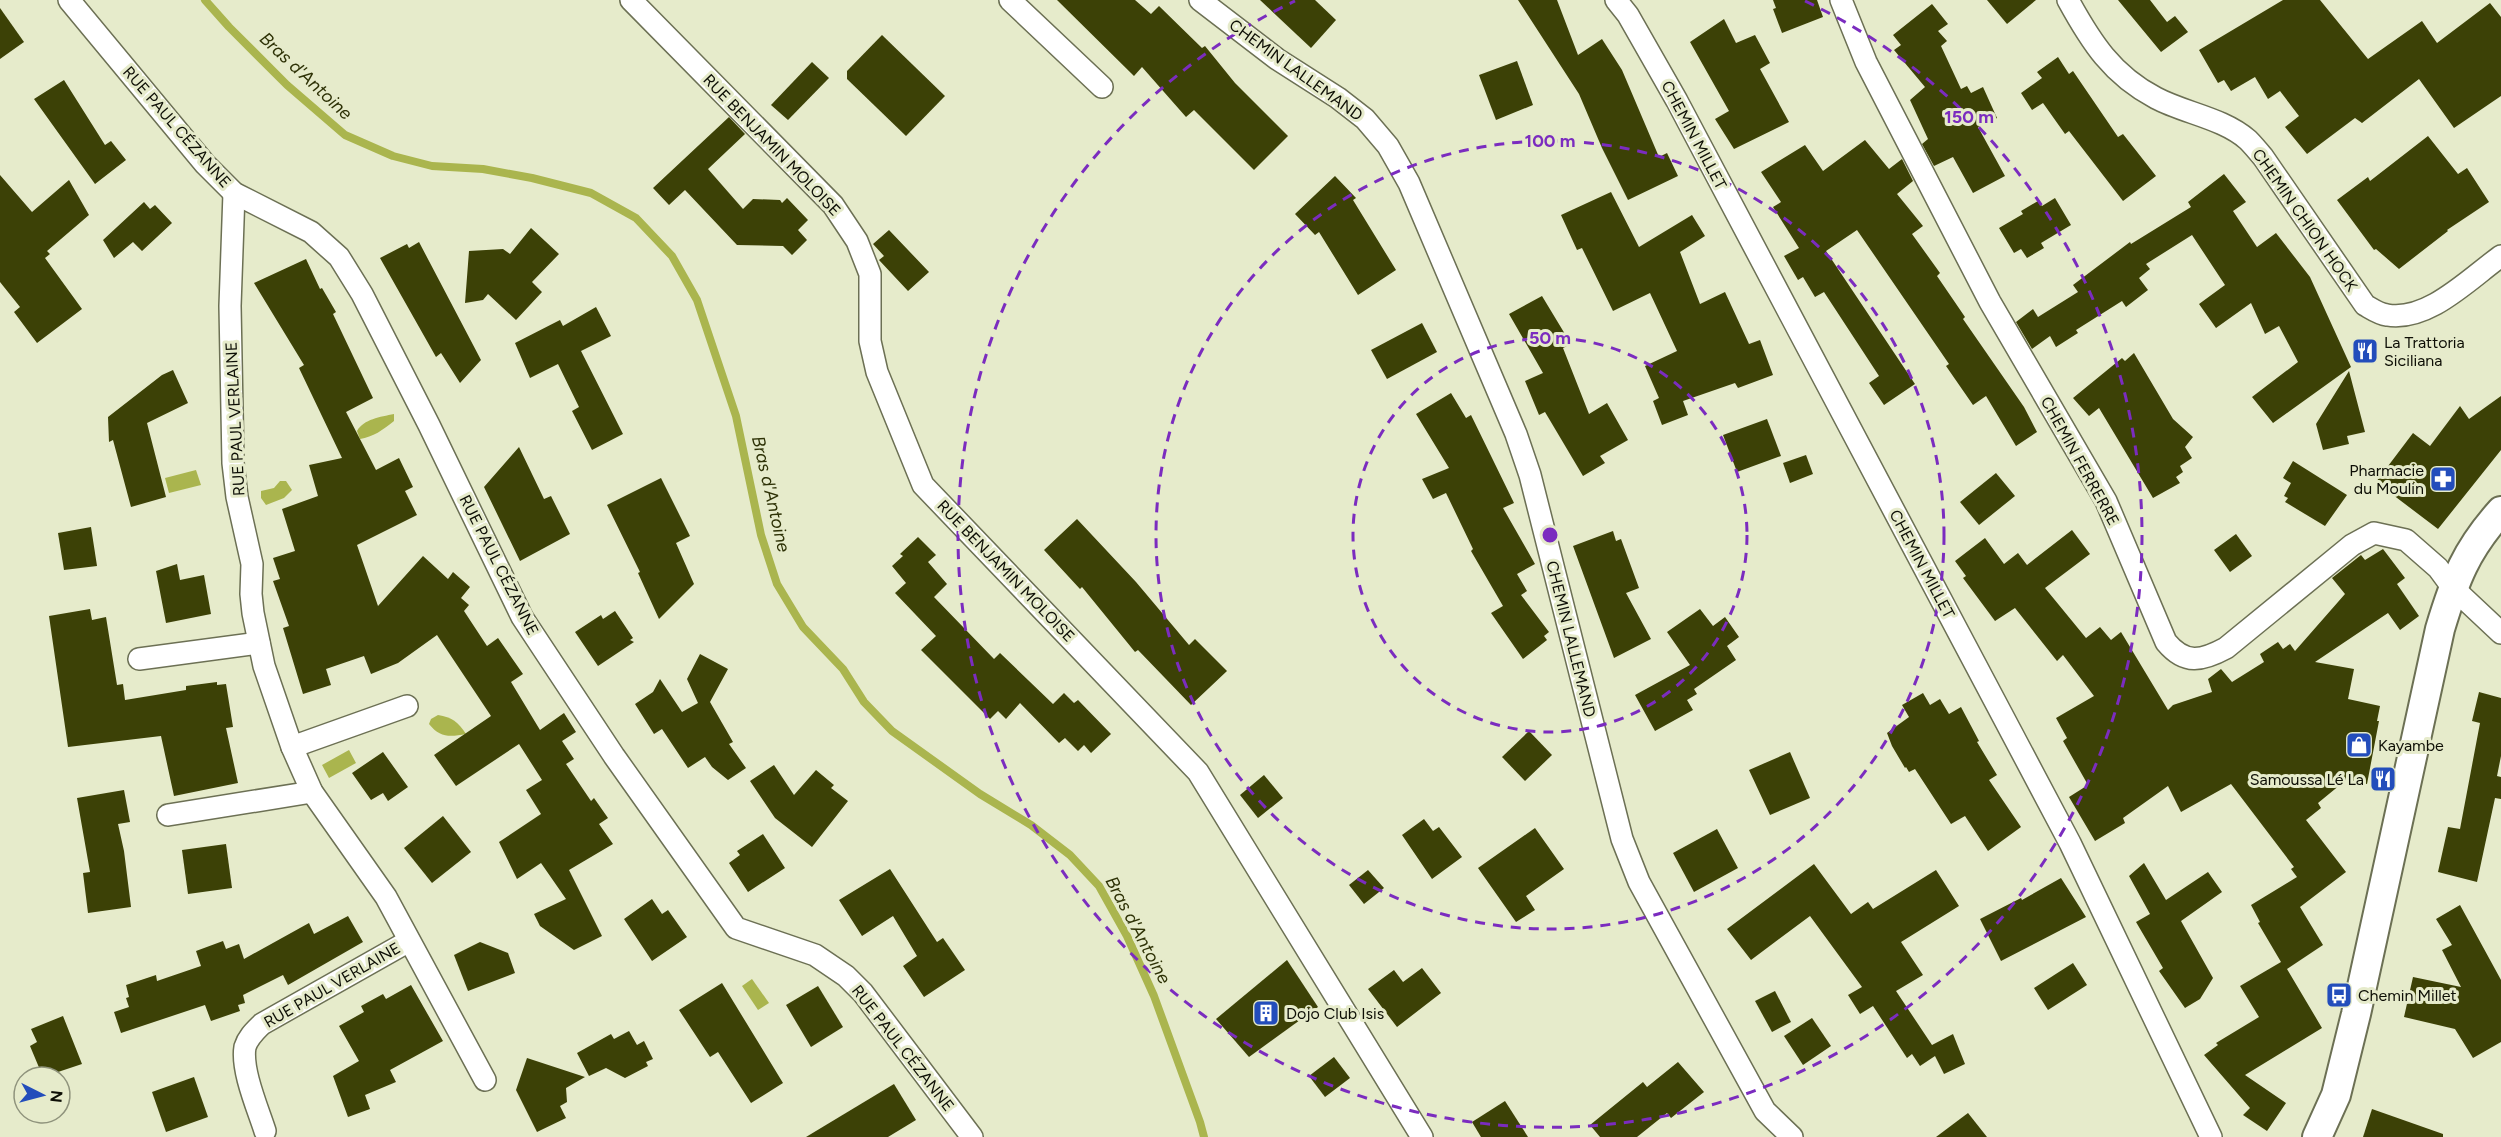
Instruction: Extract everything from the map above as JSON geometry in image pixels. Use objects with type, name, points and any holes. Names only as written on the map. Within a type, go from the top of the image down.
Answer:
[{"type":"main road","points":[[2318,1136],[2336,1095],[2356,1014],[2440,628],[2452,587],[2463,562],[2482,532],[2501,511]]},
{"type":"street","name":"RUE PAUL CÉZANNE","points":[[69,0],[205,164],[234,193],[311,232],[339,257],[362,294],[424,415],[522,617],[614,756],[736,928],[815,955],[846,976],[862,993],[972,1137]]},
{"type":"street","name":"RUE BENJAMIN MOLOISE","points":[[632,0],[833,205],[857,241],[870,274],[870,341],[877,372],[923,485],[1198,772],[1422,1137]]},
{"type":"street","points":[[1010,0],[1102,87]]},
{"type":"street","name":"CHEMIN LALLEMAND","points":[[1200,0],[1277,58],[1338,98],[1365,119],[1388,146],[1409,183],[1516,434],[1530,475],[1622,839],[1639,882],[1765,1111],[1792,1137]]},
{"type":"street","name":"CHEMIN MILLET","points":[[1616,0],[1628,15],[1677,101],[2065,833],[2211,1137]]},
{"type":"street","name":"CHEMIN FERRERRE","points":[[1841,0],[1866,62],[1990,302],[2106,501],[2166,642],[2172,650],[2181,656],[2196,659],[2211,656],[2226,648],[2352,545],[2374,533],[2406,540],[2438,568],[2452,587]]},
{"type":"street","name":"CHEMIN CHION HOCK","points":[[2068,0],[2090,40],[2120,74],[2157,98],[2230,129],[2247,139],[2263,157],[2366,305],[2384,315],[2404,316],[2427,311],[2501,256]]},
{"type":"street","name":"RUE PAUL VERLAINE","points":[[234,193],[230,306],[233,463],[237,497],[252,564],[250,594],[259,643],[292,747],[312,792],[386,897],[484,1080]]},
{"type":"street","points":[[2452,587],[2501,633]]},
{"type":"street","points":[[139,659],[259,643]]},
{"type":"street","points":[[292,747],[407,706]]},
{"type":"street","points":[[168,815],[312,792]]},
{"type":"street","name":"RUE PAUL VERLAINE","points":[[265,1131],[246,1068],[245,1048],[249,1037],[269,1019],[409,941]]},
{"type":"shaded area","points":[[394,414],[394,421],[386,427],[374,435],[360,439],[357,431],[364,424],[373,419]]},
{"type":"shaded area","points":[[196,470],[201,485],[169,493],[165,478]]},
{"type":"shaded area","points":[[280,481],[286,481],[292,490],[284,498],[266,505],[261,498],[261,491],[274,488]]},
{"type":"shaded area","points":[[438,715],[454,721],[466,734],[450,736],[437,732],[429,724],[431,719]]},
{"type":"shaded area","points":[[349,750],[356,763],[329,778],[322,765]]},
{"type":"shaded area","points":[[752,979],[769,1003],[758,1010],[742,986]]},
{"type":"building","points":[[1057,0],[1135,0],[1151,14],[1159,6],[1202,48],[1205,46],[1235,83],[1288,136],[1254,170],[1194,110],[1186,117],[1142,67],[1134,76]]},
{"type":"building","points":[[1260,0],[1315,0],[1336,20],[1311,48]]},
{"type":"building","points":[[1518,0],[1557,0],[1578,55],[1602,39],[1622,70],[1659,157],[1667,153],[1678,176],[1628,200],[1579,94]]},
{"type":"building","points":[[1773,0],[1817,0],[1823,17],[1782,33],[1773,9],[1776,8]]},
{"type":"building","points":[[1987,0],[2036,0],[2007,24]]},
{"type":"building","points":[[2118,0],[2150,0],[2167,22],[2175,16],[2188,32],[2161,52]]},
{"type":"building","points":[[2283,0],[2320,0],[2368,59],[2422,21],[2437,43],[2490,3],[2501,17],[2501,96],[2454,128],[2419,79],[2362,123],[2355,118],[2307,154],[2285,127],[2299,116],[2280,91],[2268,99],[2255,77],[2231,91],[2224,80],[2218,83],[2199,50]]},
{"type":"building","points":[[1932,4],[1948,24],[1938,31],[1947,41],[1941,46],[1961,89],[1967,86],[1971,93],[1983,87],[1997,118],[1978,127],[2005,176],[1973,193],[1953,157],[1934,166],[1922,144],[1928,139],[1910,100],[1925,87],[1894,50],[1901,45],[1893,35]]},
{"type":"building","points":[[0,8],[24,42],[0,59]]},
{"type":"building","points":[[1724,19],[1736,43],[1755,35],[1770,63],[1760,69],[1789,122],[1734,149],[1715,119],[1729,111],[1690,42]]},
{"type":"building","points":[[882,35],[945,96],[906,136],[847,79],[847,71]]},
{"type":"building","points":[[2058,57],[2069,74],[2073,71],[2118,137],[2123,134],[2156,176],[2123,201],[2069,131],[2065,134],[2043,103],[2032,110],[2021,93],[2042,78],[2037,72]]},
{"type":"building","points":[[1517,61],[1533,105],[1496,120],[1479,75]]},
{"type":"building","points":[[812,62],[829,78],[788,120],[771,105]]},
{"type":"building","points":[[64,80],[105,145],[111,141],[126,160],[95,184],[34,99]]},
{"type":"building","points":[[729,117],[745,134],[708,169],[743,209],[753,199],[780,200],[782,203],[787,198],[808,220],[798,230],[807,240],[792,255],[783,246],[737,245],[685,190],[669,205],[653,188]]},
{"type":"building","points":[[2428,136],[2458,174],[2467,168],[2489,202],[2447,230],[2399,269],[2376,249],[2374,250],[2337,200],[2368,177],[2370,181]]},
{"type":"building","points":[[1865,140],[1889,169],[1902,159],[1913,181],[1897,194],[1923,226],[1912,234],[1940,273],[1937,276],[1965,317],[1963,319],[2024,407],[2037,432],[2016,446],[1986,396],[1973,405],[1946,366],[1949,364],[1857,230],[1826,251],[1915,384],[1884,405],[1869,383],[1879,376],[1824,292],[1815,297],[1803,277],[1798,280],[1784,256],[1799,248],[1773,207],[1781,202],[1761,172],[1805,145],[1823,171]]},
{"type":"building","points":[[2224,174],[2246,202],[2233,211],[2257,247],[2276,233],[2310,277],[2351,367],[2273,423],[2252,397],[2298,362],[2279,326],[2265,334],[2251,303],[2216,328],[2199,304],[2225,285],[2192,235],[2146,264],[2150,269],[2139,278],[2148,290],[2126,307],[2122,301],[2076,330],[2078,333],[2056,347],[2050,336],[2032,349],[2016,322],[2033,309],[2038,317],[2078,292],[2073,285],[2130,242],[2131,244],[2191,207],[2188,202]]},
{"type":"building","points":[[0,175],[32,212],[69,180],[89,215],[47,251],[50,254],[45,258],[82,309],[37,343],[14,312],[20,307],[0,282]]},
{"type":"building","points":[[1335,176],[1356,198],[1353,200],[1396,270],[1358,295],[1319,232],[1315,235],[1295,214]]},
{"type":"building","points":[[1611,192],[1639,247],[1692,215],[1705,236],[1680,252],[1700,304],[1725,292],[1749,344],[1760,340],[1773,375],[1738,388],[1735,383],[1683,401],[1688,415],[1662,425],[1653,401],[1659,398],[1645,366],[1677,351],[1650,293],[1613,311],[1582,248],[1577,250],[1561,215]]},
{"type":"building","points":[[2055,198],[2071,225],[2041,243],[2044,248],[2027,258],[2021,249],[2014,253],[1999,228],[2023,214],[2021,211],[2038,201],[2042,206]]},
{"type":"building","points":[[144,202],[150,209],[155,205],[172,223],[142,251],[133,242],[114,258],[103,240]]},
{"type":"building","points":[[531,228],[559,254],[532,282],[542,292],[516,320],[488,294],[483,300],[465,303],[469,251],[503,249],[510,254]]},
{"type":"building","points":[[889,230],[929,272],[908,291],[879,260],[884,256],[873,244]]},
{"type":"building","points":[[419,242],[481,360],[460,383],[441,353],[436,357],[380,258],[407,244],[409,248]]},
{"type":"building","points":[[306,259],[320,289],[322,288],[336,312],[333,314],[373,398],[346,412],[376,470],[399,458],[413,487],[405,491],[417,515],[357,545],[378,606],[423,556],[448,579],[453,572],[470,587],[461,598],[469,605],[464,611],[487,646],[498,638],[523,674],[511,682],[540,730],[564,713],[576,732],[562,741],[574,759],[566,764],[591,801],[594,798],[608,818],[599,824],[613,844],[569,870],[602,936],[574,950],[540,926],[534,914],[566,899],[541,863],[517,879],[499,842],[541,814],[526,790],[542,780],[519,744],[456,786],[434,755],[491,716],[437,635],[398,663],[371,674],[364,656],[326,669],[331,685],[303,694],[283,628],[289,626],[273,581],[280,579],[273,558],[295,551],[282,509],[318,496],[309,465],[342,458],[299,368],[304,365],[254,283]]},
{"type":"building","points":[[1542,296],[1571,344],[1563,348],[1589,414],[1607,403],[1628,440],[1600,456],[1605,463],[1583,476],[1545,412],[1539,415],[1525,381],[1543,373],[1509,314]]},
{"type":"building","points":[[596,307],[611,336],[581,351],[623,434],[592,450],[572,411],[579,407],[558,364],[530,378],[515,343],[560,320],[563,326]]},
{"type":"building","points":[[1422,323],[1437,352],[1387,379],[1371,350]]},
{"type":"building","points":[[2134,353],[2173,419],[2193,437],[2185,447],[2192,458],[2180,466],[2183,472],[2176,477],[2180,483],[2153,498],[2099,408],[2089,416],[2073,398],[2122,358],[2125,361]]},
{"type":"building","points":[[173,370],[188,403],[147,423],[166,497],[131,507],[113,440],[109,442],[108,417],[162,375]]},
{"type":"building","points":[[2349,371],[2365,432],[2347,436],[2349,444],[2323,450],[2316,424]]},
{"type":"building","points":[[1451,393],[1466,418],[1471,415],[1514,503],[1503,508],[1535,564],[1517,574],[1527,591],[1521,595],[1549,632],[1544,636],[1547,640],[1523,659],[1491,613],[1503,606],[1471,551],[1473,549],[1446,493],[1433,499],[1422,479],[1449,468],[1416,414]]},
{"type":"building","points":[[2501,396],[2501,450],[2438,529],[2376,482],[2413,433],[2430,446],[2460,406],[2469,419]]},
{"type":"building","points":[[1767,419],[1781,456],[1737,472],[1723,435]]},
{"type":"building","points":[[519,447],[544,499],[551,496],[570,534],[520,561],[484,487]]},
{"type":"building","points":[[1806,455],[1813,474],[1790,483],[1783,463]]},
{"type":"building","points":[[2293,461],[2347,495],[2325,526],[2285,502],[2288,498],[2284,496],[2291,483],[2283,478]]},
{"type":"building","points":[[1996,473],[2015,496],[1979,525],[1960,502]]},
{"type":"building","points":[[661,478],[690,536],[676,543],[694,584],[659,619],[638,573],[640,572],[607,505]]},
{"type":"building","points":[[1077,519],[1136,582],[1189,645],[1195,639],[1227,671],[1191,705],[1138,650],[1135,652],[1082,587],[1080,589],[1044,550]]},
{"type":"building","points":[[91,527],[97,566],[64,570],[58,533]]},
{"type":"building","points":[[2072,530],[2090,554],[2045,588],[2086,638],[2100,627],[2111,640],[2121,632],[2168,710],[2173,705],[2212,692],[2208,679],[2221,669],[2232,682],[2264,662],[2260,654],[2278,642],[2283,649],[2290,644],[2295,651],[2345,594],[2332,578],[2361,555],[2365,560],[2383,549],[2405,578],[2397,584],[2419,616],[2400,630],[2388,613],[2315,662],[2354,669],[2348,699],[2380,706],[2377,721],[2379,721],[2367,784],[2346,780],[2318,803],[2321,808],[2306,820],[2346,872],[2300,907],[2323,945],[2287,969],[2322,1028],[2245,1075],[2286,1103],[2267,1131],[2243,1115],[2250,1108],[2204,1055],[2218,1045],[2216,1043],[2259,1017],[2240,986],[2281,962],[2258,923],[2260,922],[2251,905],[2297,877],[2291,869],[2294,867],[2231,784],[2181,812],[2168,786],[2123,818],[2125,823],[2095,841],[2069,797],[2088,785],[2063,741],[2067,738],[2056,718],[2094,696],[2063,655],[2057,661],[2015,608],[1995,621],[1963,578],[1966,576],[1955,561],[1985,538],[2004,564],[2018,553],[2027,565]]},
{"type":"building","points":[[1613,531],[1616,541],[1621,539],[1639,588],[1626,593],[1651,639],[1614,658],[1573,546]]},
{"type":"building","points":[[2236,534],[2252,556],[2230,572],[2214,550]]},
{"type":"building","points":[[918,537],[936,555],[928,562],[947,584],[934,597],[994,659],[1000,653],[1053,704],[1064,693],[1074,703],[1078,700],[1111,734],[1091,753],[1084,745],[1078,751],[1065,738],[1059,743],[1020,703],[1006,719],[998,711],[990,719],[921,650],[936,636],[895,593],[906,583],[892,566],[903,556],[900,554]]},
{"type":"building","points":[[177,564],[180,580],[204,575],[211,614],[166,623],[156,571]]},
{"type":"building","points":[[90,609],[92,620],[106,617],[117,685],[123,684],[125,700],[186,690],[186,686],[217,682],[217,685],[226,684],[233,727],[226,728],[238,783],[174,796],[161,736],[68,747],[49,616]]},
{"type":"building","points":[[1700,609],[1713,626],[1725,617],[1739,637],[1727,646],[1736,660],[1694,689],[1697,694],[1687,700],[1693,710],[1655,731],[1635,695],[1690,665],[1667,632]]},
{"type":"building","points":[[615,611],[633,638],[630,640],[634,642],[598,666],[575,632],[601,615],[603,619]]},
{"type":"building","points":[[700,654],[728,669],[710,702],[733,742],[729,744],[746,768],[728,780],[712,767],[705,757],[688,768],[662,729],[654,734],[635,704],[653,692],[660,679],[682,712],[698,703],[687,679]]},
{"type":"building","points":[[2479,692],[2501,698],[2501,756],[2497,776],[2501,777],[2501,799],[2495,798],[2477,882],[2438,872],[2448,827],[2460,829],[2480,723],[2472,721]]},
{"type":"building","points":[[1923,693],[1930,705],[1940,699],[1949,714],[1961,707],[1979,741],[1977,742],[1997,775],[1989,780],[2021,827],[1988,851],[1965,816],[1951,824],[1915,769],[1909,772],[1905,768],[1892,746],[1887,733],[1909,717],[1902,705]]},
{"type":"building","points":[[1529,731],[1552,755],[1525,781],[1502,757]]},
{"type":"building","points":[[383,752],[408,787],[388,801],[383,793],[371,800],[352,773]]},
{"type":"building","points":[[1790,752],[1810,798],[1770,815],[1749,770]]},
{"type":"building","points":[[774,765],[794,795],[816,770],[834,785],[831,788],[848,801],[812,847],[775,818],[750,781]]},
{"type":"building","points":[[1264,775],[1283,798],[1258,818],[1240,795]]},
{"type":"building","points":[[124,790],[130,822],[118,824],[131,907],[88,913],[83,873],[90,872],[77,798]]},
{"type":"building","points":[[443,816],[471,852],[432,883],[404,848]]},
{"type":"building","points":[[1424,819],[1433,831],[1439,827],[1462,857],[1432,879],[1402,835]]},
{"type":"building","points":[[1535,828],[1564,869],[1526,896],[1535,910],[1516,922],[1478,868]]},
{"type":"building","points":[[1717,829],[1738,868],[1694,892],[1673,853]]},
{"type":"building","points":[[763,834],[785,868],[748,892],[729,863],[740,855],[737,851]]},
{"type":"building","points":[[226,844],[232,888],[188,894],[182,850]]},
{"type":"building","points":[[2144,863],[2166,900],[2208,872],[2222,892],[2181,921],[2213,978],[2200,999],[2185,1008],[2159,971],[2163,968],[2136,922],[2150,914],[2129,876]]},
{"type":"building","points":[[1814,864],[1851,914],[1868,902],[1873,909],[1936,870],[1959,906],[1901,942],[1923,975],[1896,991],[1932,1045],[1953,1034],[1965,1064],[1944,1074],[1935,1056],[1920,1066],[1912,1054],[1907,1058],[1873,1006],[1860,1014],[1848,995],[1862,987],[1810,916],[1751,960],[1727,929]]},
{"type":"building","points":[[890,869],[937,942],[943,938],[965,970],[924,997],[903,966],[917,956],[893,916],[862,936],[839,900]]},
{"type":"building","points":[[1368,870],[1384,888],[1364,904],[1349,885]]},
{"type":"building","points":[[2061,878],[2086,917],[2001,961],[1980,919],[2021,898],[2022,900]]},
{"type":"building","points":[[652,899],[662,914],[668,910],[687,937],[652,961],[624,919]]},
{"type":"building","points":[[2460,905],[2501,980],[2501,1042],[2473,1058],[2455,1029],[2404,1017],[2413,977],[2461,987],[2442,950],[2452,945],[2436,919]]},
{"type":"building","points":[[348,916],[363,942],[288,985],[283,975],[243,995],[245,1003],[238,1005],[240,1011],[211,1021],[205,1005],[121,1033],[114,1012],[129,1007],[126,985],[156,975],[157,981],[201,966],[196,951],[223,941],[226,949],[239,944],[244,959],[309,923],[314,934]]},
{"type":"building","points":[[480,942],[508,953],[515,973],[468,991],[454,955]]},
{"type":"building","name":"Dojo Club Isis","points":[[1287,960],[1318,1007],[1249,1057],[1216,1019]]},
{"type":"building","points":[[2073,963],[2087,985],[2048,1010],[2034,988]]},
{"type":"building","points":[[1422,968],[1441,993],[1397,1027],[1368,989],[1394,970],[1403,982]]},
{"type":"building","points":[[722,983],[783,1083],[751,1103],[718,1052],[710,1057],[679,1010]]},
{"type":"building","points":[[411,985],[443,1041],[390,1070],[396,1082],[365,1095],[370,1109],[348,1117],[333,1076],[359,1061],[339,1026],[364,1012],[361,1006],[383,994],[386,999]]},
{"type":"building","points":[[818,986],[843,1027],[811,1047],[786,1005]]},
{"type":"building","points":[[1775,991],[1791,1022],[1772,1032],[1755,1001]]},
{"type":"building","points":[[63,1016],[82,1064],[72,1067],[72,1065],[38,1065],[30,1046],[37,1042],[31,1029]]},
{"type":"building","points":[[1812,1018],[1831,1046],[1803,1065],[1784,1036]]},
{"type":"building","points":[[629,1031],[637,1045],[644,1041],[653,1059],[646,1062],[648,1066],[625,1078],[606,1068],[589,1076],[577,1053],[611,1034],[614,1039]]},
{"type":"building","points":[[1334,1057],[1350,1078],[1325,1097],[1309,1076]]},
{"type":"building","points":[[527,1058],[585,1077],[566,1088],[567,1102],[560,1106],[566,1118],[537,1132],[516,1090]]},
{"type":"building","points":[[1678,1062],[1704,1092],[1671,1118],[1667,1113],[1637,1137],[1600,1137],[1590,1125],[1643,1082],[1647,1087]]},
{"type":"building","points":[[194,1077],[208,1117],[166,1132],[152,1092]]},
{"type":"building","points":[[894,1084],[916,1120],[888,1137],[806,1137]]},
{"type":"building","points":[[1505,1101],[1528,1137],[1481,1137],[1472,1122]]},
{"type":"building","points":[[2372,1109],[2443,1134],[2443,1137],[2363,1137]]},
{"type":"building","points":[[1968,1113],[1987,1137],[1936,1137]]},
{"type":"waterway","name":"Bras d'Antoine","points":[[205,0],[287,85],[345,135],[393,156],[432,166],[483,169],[532,178],[591,193],[636,218],[672,256],[697,300],[736,416],[761,535],[777,584],[803,627],[843,669],[864,702],[892,731],[980,794],[1031,825],[1070,855],[1099,886],[1127,936],[1154,996],[1204,1137]]},
{"type":"place","name":"La Trattoria Siciliana","points":[[2365,351]]},
{"type":"place","name":"Pharmacie du Moulin","points":[[2443,479]]},
{"type":"place","name":"Kayambe","points":[[2359,745]]},
{"type":"place","name":"Samoussa Lé La","points":[[2383,779]]},
{"type":"place","name":"Chemin Millet","points":[[2339,995]]},
{"type":"place","name":"Dojo Club Isis","points":[[1266,1013]]}]
